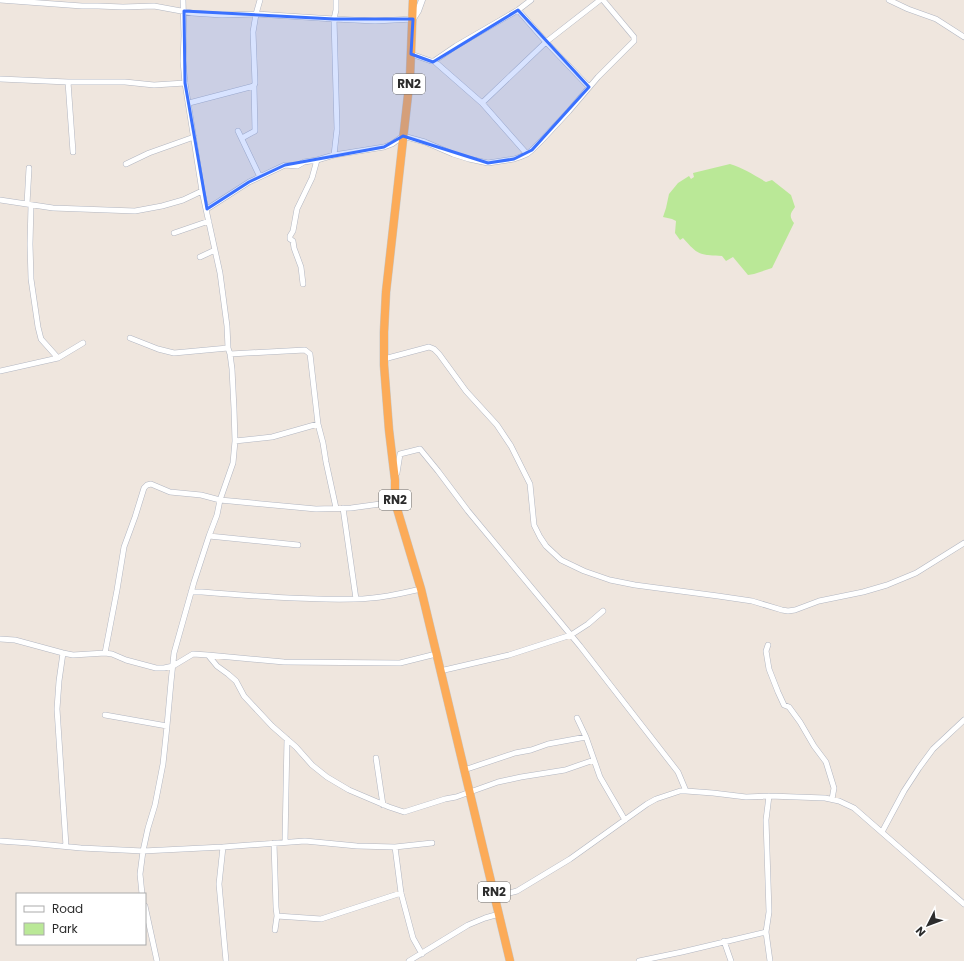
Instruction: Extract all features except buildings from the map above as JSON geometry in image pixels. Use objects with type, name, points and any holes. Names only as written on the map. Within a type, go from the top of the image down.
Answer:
[{"type":"highway","name":"RN2","points":[[413,0],[410,77],[386,292],[384,332],[384,359],[389,430],[395,480],[395,502],[421,590],[510,961]]},
{"type":"street","points":[[0,0],[82,6],[154,6],[192,13],[222,15],[256,14],[334,20],[375,21],[413,19],[422,0]]},
{"type":"street","points":[[82,0],[82,6]]},
{"type":"street","points":[[142,893],[140,874],[143,851],[155,805],[163,764],[174,653],[191,592],[233,463],[235,442],[232,369],[228,348],[227,326],[220,273],[202,191],[185,83],[183,61],[183,0]]},
{"type":"street","points":[[242,138],[255,131],[253,32],[260,0]]},
{"type":"street","points":[[334,154],[337,128],[334,20],[336,0]]},
{"type":"street","points":[[411,54],[431,62],[434,61],[456,46],[518,10],[531,0]]},
{"type":"street","points":[[207,209],[249,182],[285,166],[296,166],[304,162],[317,160],[334,154],[384,147],[392,144],[403,136],[425,142],[468,159],[488,163],[514,159],[527,154],[542,140],[598,77],[634,41],[634,39],[601,0],[546,42],[482,103]]},
{"type":"street","points":[[889,0],[908,9],[936,19],[964,37]]},
{"type":"street","points":[[518,10],[589,87]]},
{"type":"street","points":[[434,61],[482,103],[527,154]]},
{"type":"street","points":[[0,80],[125,82],[154,85],[185,83]]},
{"type":"street","points":[[68,82],[73,152]]},
{"type":"street","points":[[188,103],[254,86]]},
{"type":"street","points":[[238,131],[259,175],[261,176]]},
{"type":"street","points":[[126,164],[149,153],[194,137]]},
{"type":"street","points":[[303,284],[301,267],[290,236],[293,230],[297,209],[312,178],[317,160]]},
{"type":"street","points":[[29,168],[31,279],[38,327],[41,339],[58,358]]},
{"type":"street","points":[[0,200],[67,209],[135,211],[183,200],[202,191]]},
{"type":"street","points":[[174,233],[209,221]]},
{"type":"street","points":[[200,257],[215,250]]},
{"type":"street","points":[[130,338],[158,350],[174,353],[228,348]]},
{"type":"street","points":[[0,371],[58,358],[83,343]]},
{"type":"street","points":[[384,359],[430,347],[434,349],[446,362],[466,391],[497,425],[511,446],[530,484],[534,525],[546,546],[561,560],[584,571],[610,580],[642,586],[752,601],[788,611],[819,601],[863,592],[887,585],[916,573],[964,542]]},
{"type":"street","points":[[230,354],[305,350],[310,354],[318,424],[336,508]]},
{"type":"street","points":[[235,442],[272,437],[318,424]]},
{"type":"street","points":[[395,480],[400,454],[420,449],[468,511],[571,635],[678,772],[686,791]]},
{"type":"street","points":[[104,653],[124,547],[144,488],[147,485],[151,484],[170,492],[201,495],[220,500],[316,509],[343,508],[395,502]]},
{"type":"street","points":[[343,508],[356,599]]},
{"type":"street","points":[[209,536],[253,542],[298,545]]},
{"type":"street","points":[[191,592],[277,597],[356,599],[421,590]]},
{"type":"street","points":[[440,671],[509,655],[571,635],[588,624],[603,611]]},
{"type":"street","points":[[0,639],[15,640],[73,655],[104,653],[116,655],[126,660],[156,668],[173,666],[192,654],[284,662],[400,663],[436,654]]},
{"type":"street","points":[[768,645],[766,651],[770,669],[778,692],[784,704],[789,707],[800,722],[814,746],[826,762],[834,788],[832,799]]},
{"type":"street","points":[[63,653],[59,681],[58,708],[66,846]]},
{"type":"street","points":[[208,655],[217,666],[236,681],[244,696],[272,726],[296,747],[312,765],[327,777],[349,790],[383,805],[404,812],[456,797],[498,782],[565,770],[594,760]]},
{"type":"street","points":[[105,715],[167,726]]},
{"type":"street","points":[[577,718],[586,737],[600,777],[625,820]]},
{"type":"street","points":[[882,832],[904,791],[933,750],[964,720]]},
{"type":"street","points":[[464,770],[548,744],[586,737]]},
{"type":"street","points":[[285,842],[287,739]]},
{"type":"street","points":[[376,758],[383,805]]},
{"type":"street","points":[[495,897],[517,891],[533,882],[570,859],[656,799],[680,791],[686,791],[746,797],[769,796],[825,798],[839,801],[854,808],[964,904]]},
{"type":"street","points":[[769,796],[766,820],[769,912],[766,932],[770,961]]},
{"type":"street","points":[[0,842],[143,851],[306,841],[357,846],[395,847],[432,843]]},
{"type":"street","points":[[274,843],[277,916],[275,930]]},
{"type":"street","points":[[223,847],[219,884],[226,961]]},
{"type":"street","points":[[395,847],[401,893],[413,938],[422,954]]},
{"type":"street","points":[[277,916],[321,919],[401,893]]},
{"type":"street","points":[[146,911],[157,961]]},
{"type":"street","points":[[409,961],[468,925],[499,914]]},
{"type":"street","points":[[639,961],[766,932]]},
{"type":"street","points":[[724,941],[731,961]]},
{"type":"highlighted area","points":[[518,10],[589,87],[532,150],[514,159],[488,163],[403,136],[384,147],[285,165],[249,182],[207,209],[185,83],[184,11],[334,19],[413,19],[411,54],[433,62]]},
{"type":"green space","points":[[730,164],[766,182],[772,180],[791,195],[795,207],[791,215],[791,219],[794,223],[772,268],[754,274],[748,275],[733,257],[726,261],[722,256],[708,255],[696,251],[683,238],[680,240],[675,233],[676,221],[663,217],[669,194],[678,183],[689,176],[691,179],[694,177],[693,173]]}]
